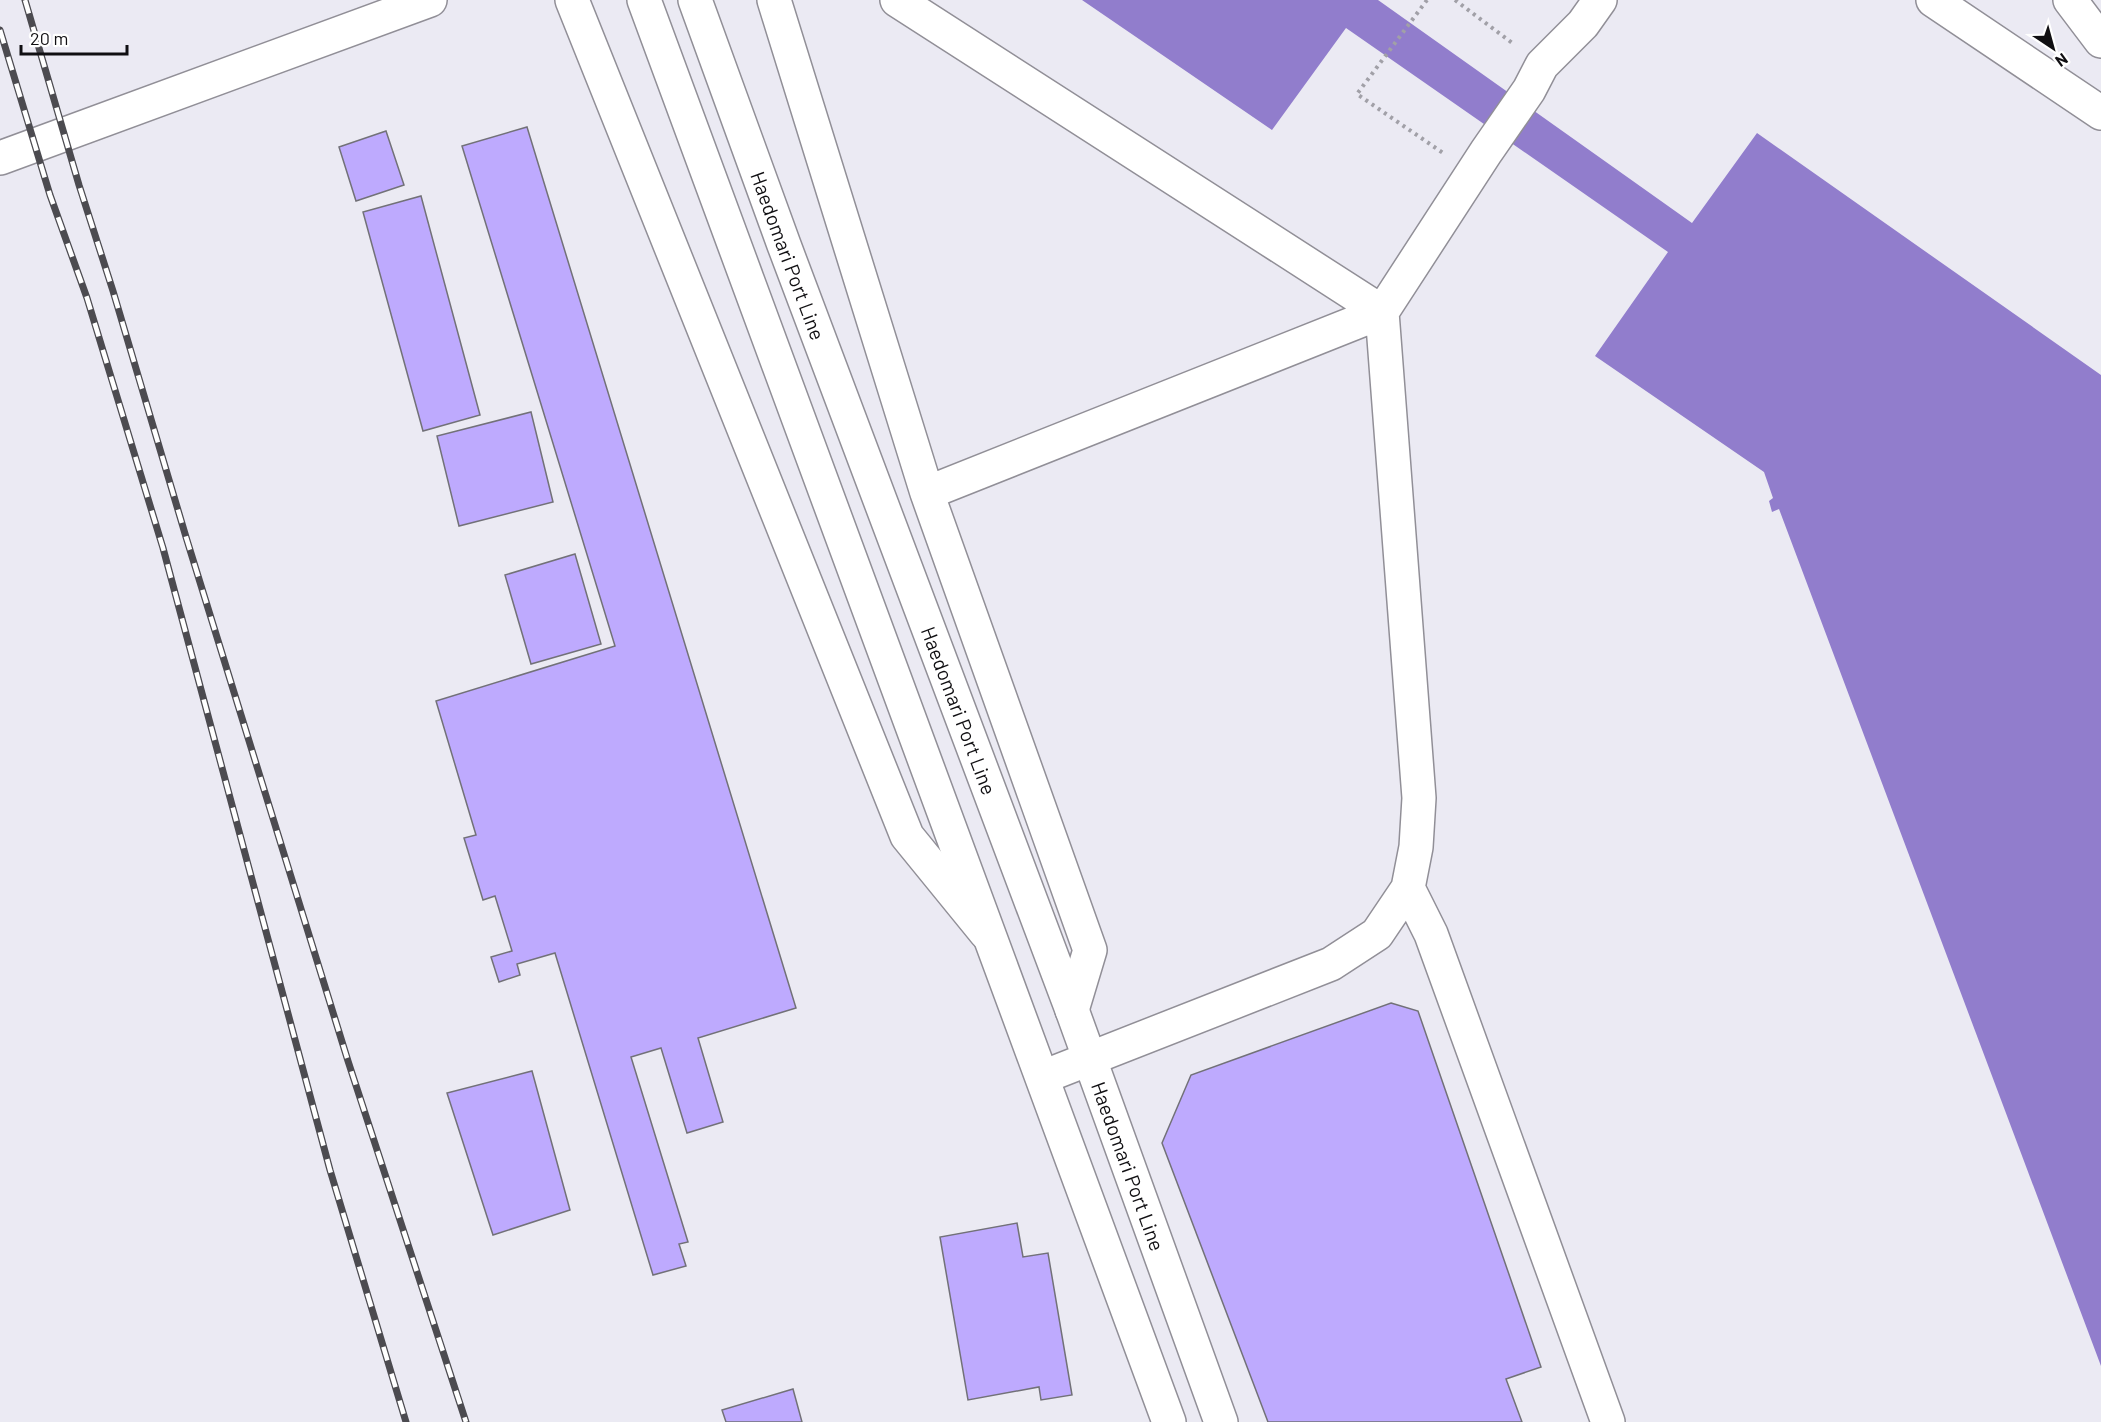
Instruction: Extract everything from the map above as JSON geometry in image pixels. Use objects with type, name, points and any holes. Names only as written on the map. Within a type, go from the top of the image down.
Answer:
[{"type":"street","points":[[0,158],[430,0]]},
{"type":"street","points":[[573,0],[906,836],[989,936]]},
{"type":"street","points":[[644,0],[1169,1422]]},
{"type":"street","name":"Haedomari Port Line","points":[[695,0],[784,245],[1072,1010],[1221,1422]]},
{"type":"street","points":[[774,0],[927,493],[1090,950],[1072,1010]]},
{"type":"street","points":[[897,0],[916,10],[1382,312]]},
{"type":"street","points":[[927,493],[1382,312],[1535,77],[1583,24],[1600,0]]},
{"type":"street","points":[[1933,0],[2101,113]]},
{"type":"street","points":[[2070,0],[2101,41]]},
{"type":"street","points":[[1043,1077],[1332,964],[1377,934],[1408,888],[1416,847],[1419,798],[1382,312]]},
{"type":"street","points":[[1408,888],[1431,934],[1608,1422]]},
{"type":"path","points":[[1427,0],[1357,94],[1479,162]]},
{"type":"path","points":[[1455,0],[1535,77]]},
{"type":"shaded area","points":[[1082,0],[1378,0],[1692,223],[1757,133],[2101,375],[2101,1366],[1779,509],[1772,512],[1769,501],[1773,498],[1764,472],[1595,356],[1668,252],[1346,28],[1272,130]]},
{"type":"building","points":[[527,127],[796,1008],[698,1038],[723,1122],[687,1133],[661,1048],[631,1057],[688,1242],[679,1244],[686,1266],[653,1275],[555,953],[517,964],[520,975],[499,982],[491,957],[512,951],[495,896],[483,900],[464,838],[476,835],[436,701],[615,646],[462,146]]},
{"type":"building","points":[[386,131],[404,185],[356,201],[339,147]]},
{"type":"building","points":[[421,196],[480,415],[423,431],[363,212]]},
{"type":"building","points":[[531,412],[553,502],[459,526],[437,436]]},
{"type":"building","points":[[575,554],[601,644],[531,664],[505,575]]},
{"type":"building","points":[[1391,1003],[1418,1011],[1541,1367],[1506,1379],[1522,1422],[1268,1422],[1162,1143],[1191,1075]]},
{"type":"building","points":[[532,1071],[570,1210],[493,1235],[447,1093]]},
{"type":"building","points":[[1017,1223],[1023,1257],[1048,1253],[1072,1395],[1041,1400],[1039,1387],[968,1400],[940,1237]]},
{"type":"building","points":[[793,1389],[802,1422],[726,1422],[722,1410]]},
{"type":"railway","points":[[25,0],[186,537],[348,1061],[466,1422]]},
{"type":"railway","points":[[0,30],[50,195],[87,298],[163,548],[330,1170],[406,1422]]}]
